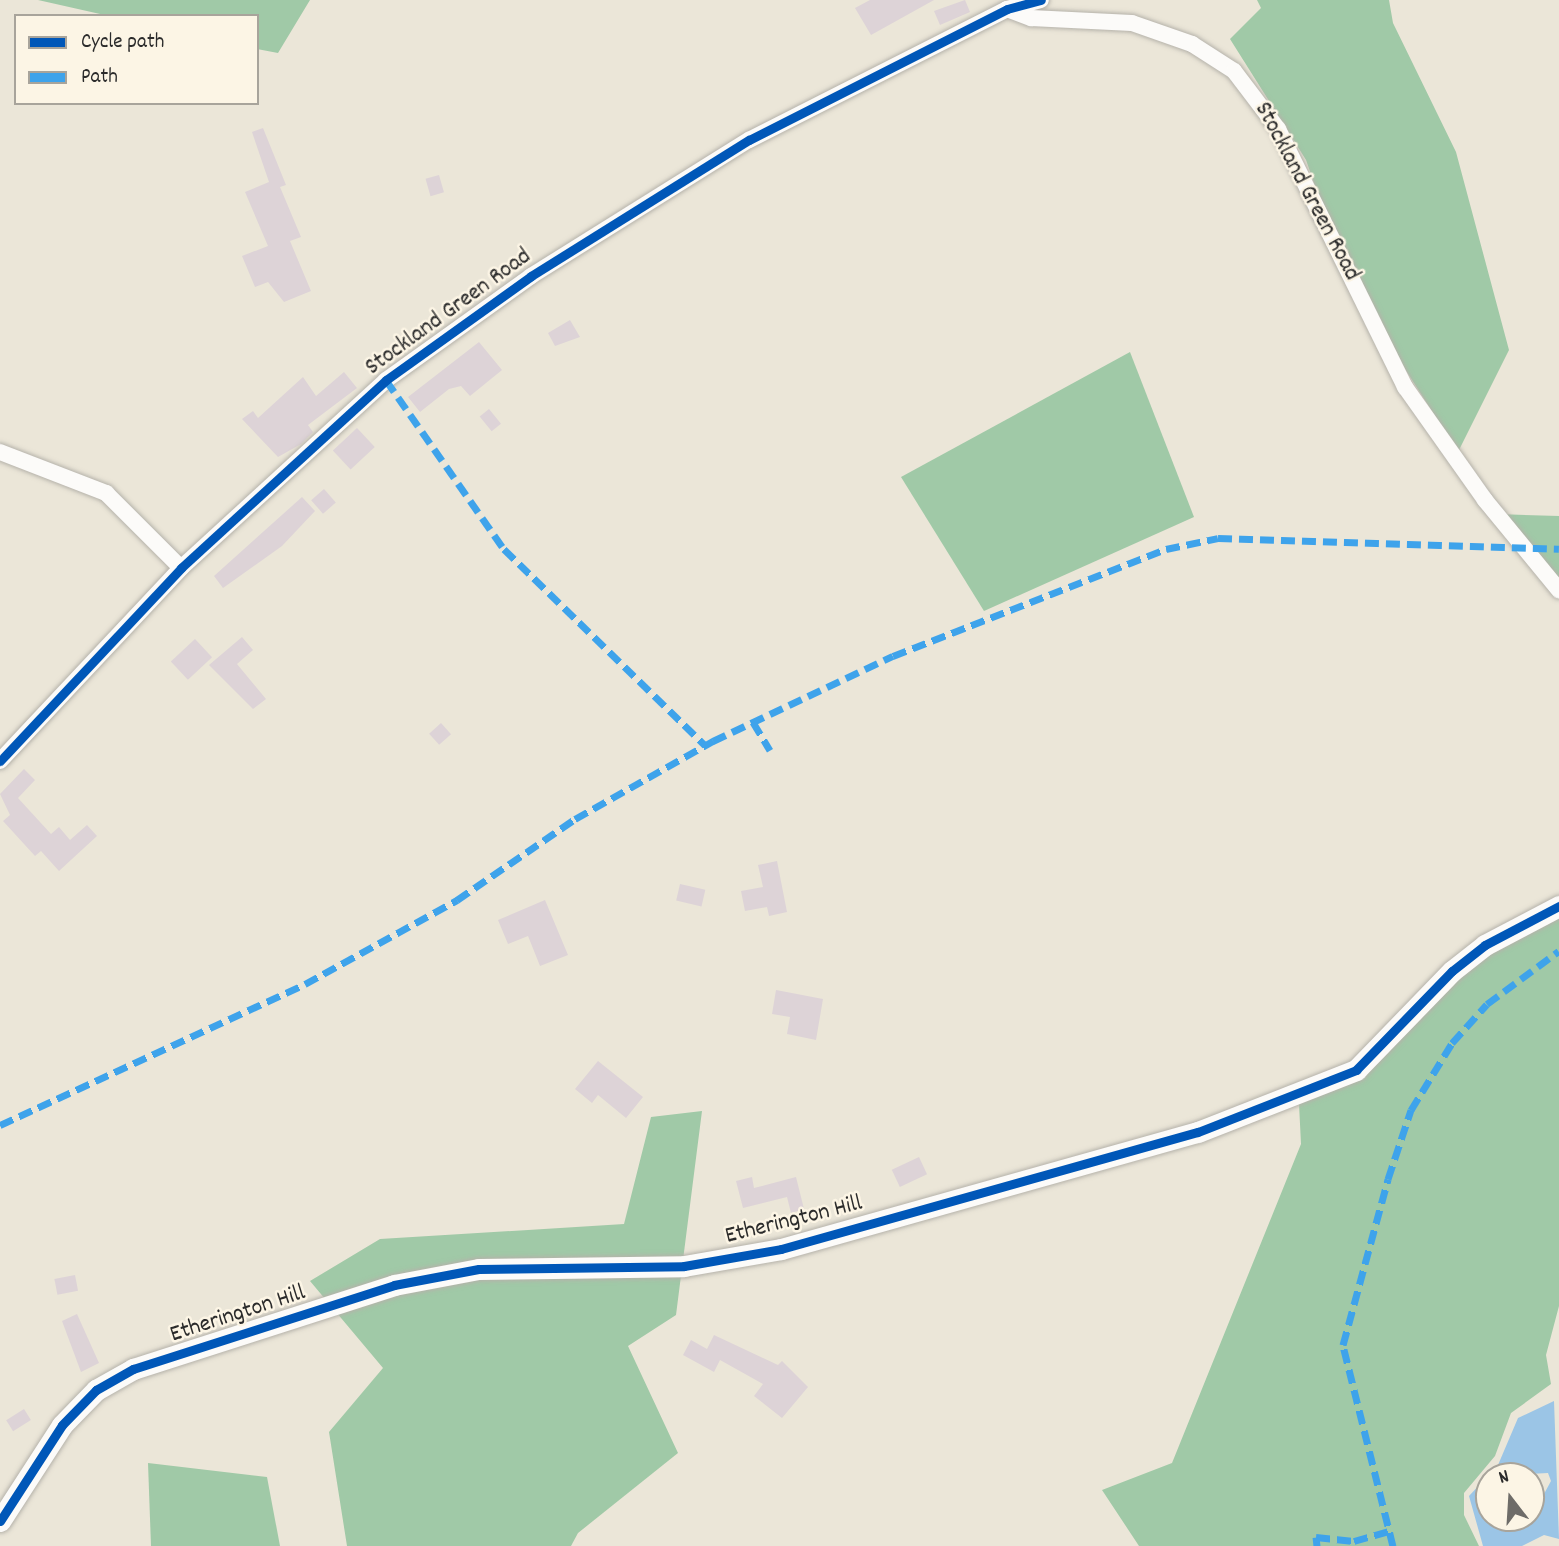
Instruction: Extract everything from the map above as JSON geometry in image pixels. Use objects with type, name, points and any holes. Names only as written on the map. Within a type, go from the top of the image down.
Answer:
[{"type":"street","points":[[1007,9],[1041,0]]},
{"type":"street","name":"Stockland Green Road","points":[[0,761],[181,568],[386,380],[531,276],[750,140],[1007,9],[1031,18],[1132,23],[1192,44],[1234,71],[1278,129],[1405,387],[1485,500],[1559,590]]},
{"type":"street","points":[[0,452],[106,493],[181,568]]},
{"type":"street","name":"Etherington Hill","points":[[0,1521],[62,1425],[96,1390],[133,1368],[394,1284],[479,1269],[684,1266],[781,1249],[1198,1132],[1356,1070],[1452,971],[1485,945],[1559,905]]},
{"type":"green space","points":[[38,0],[310,0],[278,53],[259,49],[259,14],[100,14]]},
{"type":"green space","points":[[1257,0],[1389,0],[1393,23],[1456,152],[1509,350],[1458,452],[1347,278],[1306,160],[1230,39],[1261,8]]},
{"type":"green space","points":[[1130,352],[1194,517],[984,611],[901,477]]},
{"type":"green space","points":[[1496,514],[1559,516],[1559,591]]},
{"type":"green space","points":[[1559,915],[1559,1306],[1546,1355],[1551,1384],[1511,1413],[1495,1456],[1490,1462],[1475,1462],[1475,1480],[1464,1493],[1464,1515],[1479,1546],[1139,1546],[1102,1490],[1172,1463],[1301,1144],[1299,1104],[1376,1065],[1474,963]]},
{"type":"green space","points":[[702,1111],[676,1315],[628,1346],[678,1453],[578,1533],[571,1546],[347,1546],[329,1432],[383,1368],[310,1281],[380,1239],[624,1224],[651,1117]]},
{"type":"green space","points":[[148,1463],[267,1477],[280,1546],[151,1546]]},
{"type":"water","points":[[1554,1401],[1559,1539],[1544,1535],[1522,1546],[1483,1546],[1479,1532],[1545,1532],[1545,1492],[1551,1481],[1548,1473],[1545,1473],[1545,1462],[1499,1462],[1518,1418]]},
{"type":"water","points":[[1475,1490],[1475,1517],[1469,1496]]},
{"type":"building","points":[[870,0],[934,0],[871,35],[855,8]]},
{"type":"building","points":[[965,0],[970,12],[940,25],[934,11]]},
{"type":"building","points":[[263,128],[286,185],[280,187],[301,237],[290,241],[311,291],[284,302],[268,282],[255,287],[242,256],[268,246],[245,192],[269,182],[252,132]]},
{"type":"building","points":[[439,175],[444,192],[431,196],[426,179]]},
{"type":"building","points":[[570,320],[580,337],[555,346],[548,333]]},
{"type":"building","points":[[479,342],[502,370],[470,396],[461,386],[449,389],[420,412],[408,397]]},
{"type":"building","points":[[344,372],[357,388],[308,425],[313,432],[301,444],[278,457],[242,419],[253,411],[258,418],[303,377],[316,396]]},
{"type":"building","points":[[489,409],[501,424],[492,431],[480,417]]},
{"type":"building","points":[[357,428],[375,447],[351,470],[333,451]]},
{"type":"building","points":[[324,489],[336,503],[323,514],[311,500]]},
{"type":"building","points":[[302,497],[315,511],[282,546],[223,588],[214,576]]},
{"type":"building","points":[[242,637],[253,650],[237,664],[266,699],[253,709],[209,665]]},
{"type":"building","points":[[195,639],[212,657],[188,680],[171,662]]},
{"type":"building","points":[[441,723],[451,734],[439,745],[429,734]]},
{"type":"building","points":[[24,769],[35,780],[18,798],[51,834],[59,827],[70,840],[87,825],[97,836],[59,871],[41,851],[35,856],[3,821],[10,815],[0,794]]},
{"type":"building","points":[[777,861],[787,912],[769,916],[767,907],[745,911],[741,891],[763,887],[758,865]]},
{"type":"building","points":[[680,884],[705,890],[702,906],[676,901]]},
{"type":"building","points":[[545,900],[568,955],[540,966],[528,936],[508,944],[498,920]]},
{"type":"building","points":[[776,990],[823,999],[816,1040],[787,1034],[790,1017],[772,1014]]},
{"type":"building","points":[[598,1061],[643,1097],[626,1118],[598,1095],[592,1103],[575,1089]]},
{"type":"building","points":[[919,1157],[927,1174],[900,1187],[892,1170]]},
{"type":"building","points":[[752,1177],[754,1188],[796,1177],[804,1209],[791,1213],[787,1197],[743,1208],[736,1181]]},
{"type":"building","points":[[75,1275],[78,1291],[57,1295],[54,1279]]},
{"type":"building","points":[[77,1314],[99,1363],[81,1372],[62,1321]]},
{"type":"building","points":[[714,1335],[778,1365],[782,1361],[808,1387],[782,1418],[754,1396],[763,1384],[720,1360],[714,1372],[683,1355],[691,1340],[707,1349]]},
{"type":"building","points":[[24,1409],[31,1420],[13,1431],[6,1420]]},
{"type":"marked path","points":[[386,380],[504,549],[705,745]]},
{"type":"marked path","points":[[0,1125],[305,984],[457,900],[575,819],[713,741],[893,656],[1166,549],[1218,538],[1559,549]]},
{"type":"marked path","points":[[753,722],[770,750]]},
{"type":"marked path","points":[[1393,1546],[1343,1345],[1388,1179],[1411,1110],[1452,1043],[1487,1004],[1559,951]]},
{"type":"marked path","points":[[1317,1546],[1316,1537],[1354,1541],[1390,1531]]},
{"type":"cycle path","points":[[0,761],[181,568],[386,380],[531,276],[749,140],[1007,9],[1041,0]]},
{"type":"cycle path","points":[[0,1521],[62,1425],[96,1390],[133,1369],[394,1285],[479,1269],[684,1266],[781,1249],[1198,1132],[1356,1070],[1452,971],[1485,945],[1559,906]]}]
